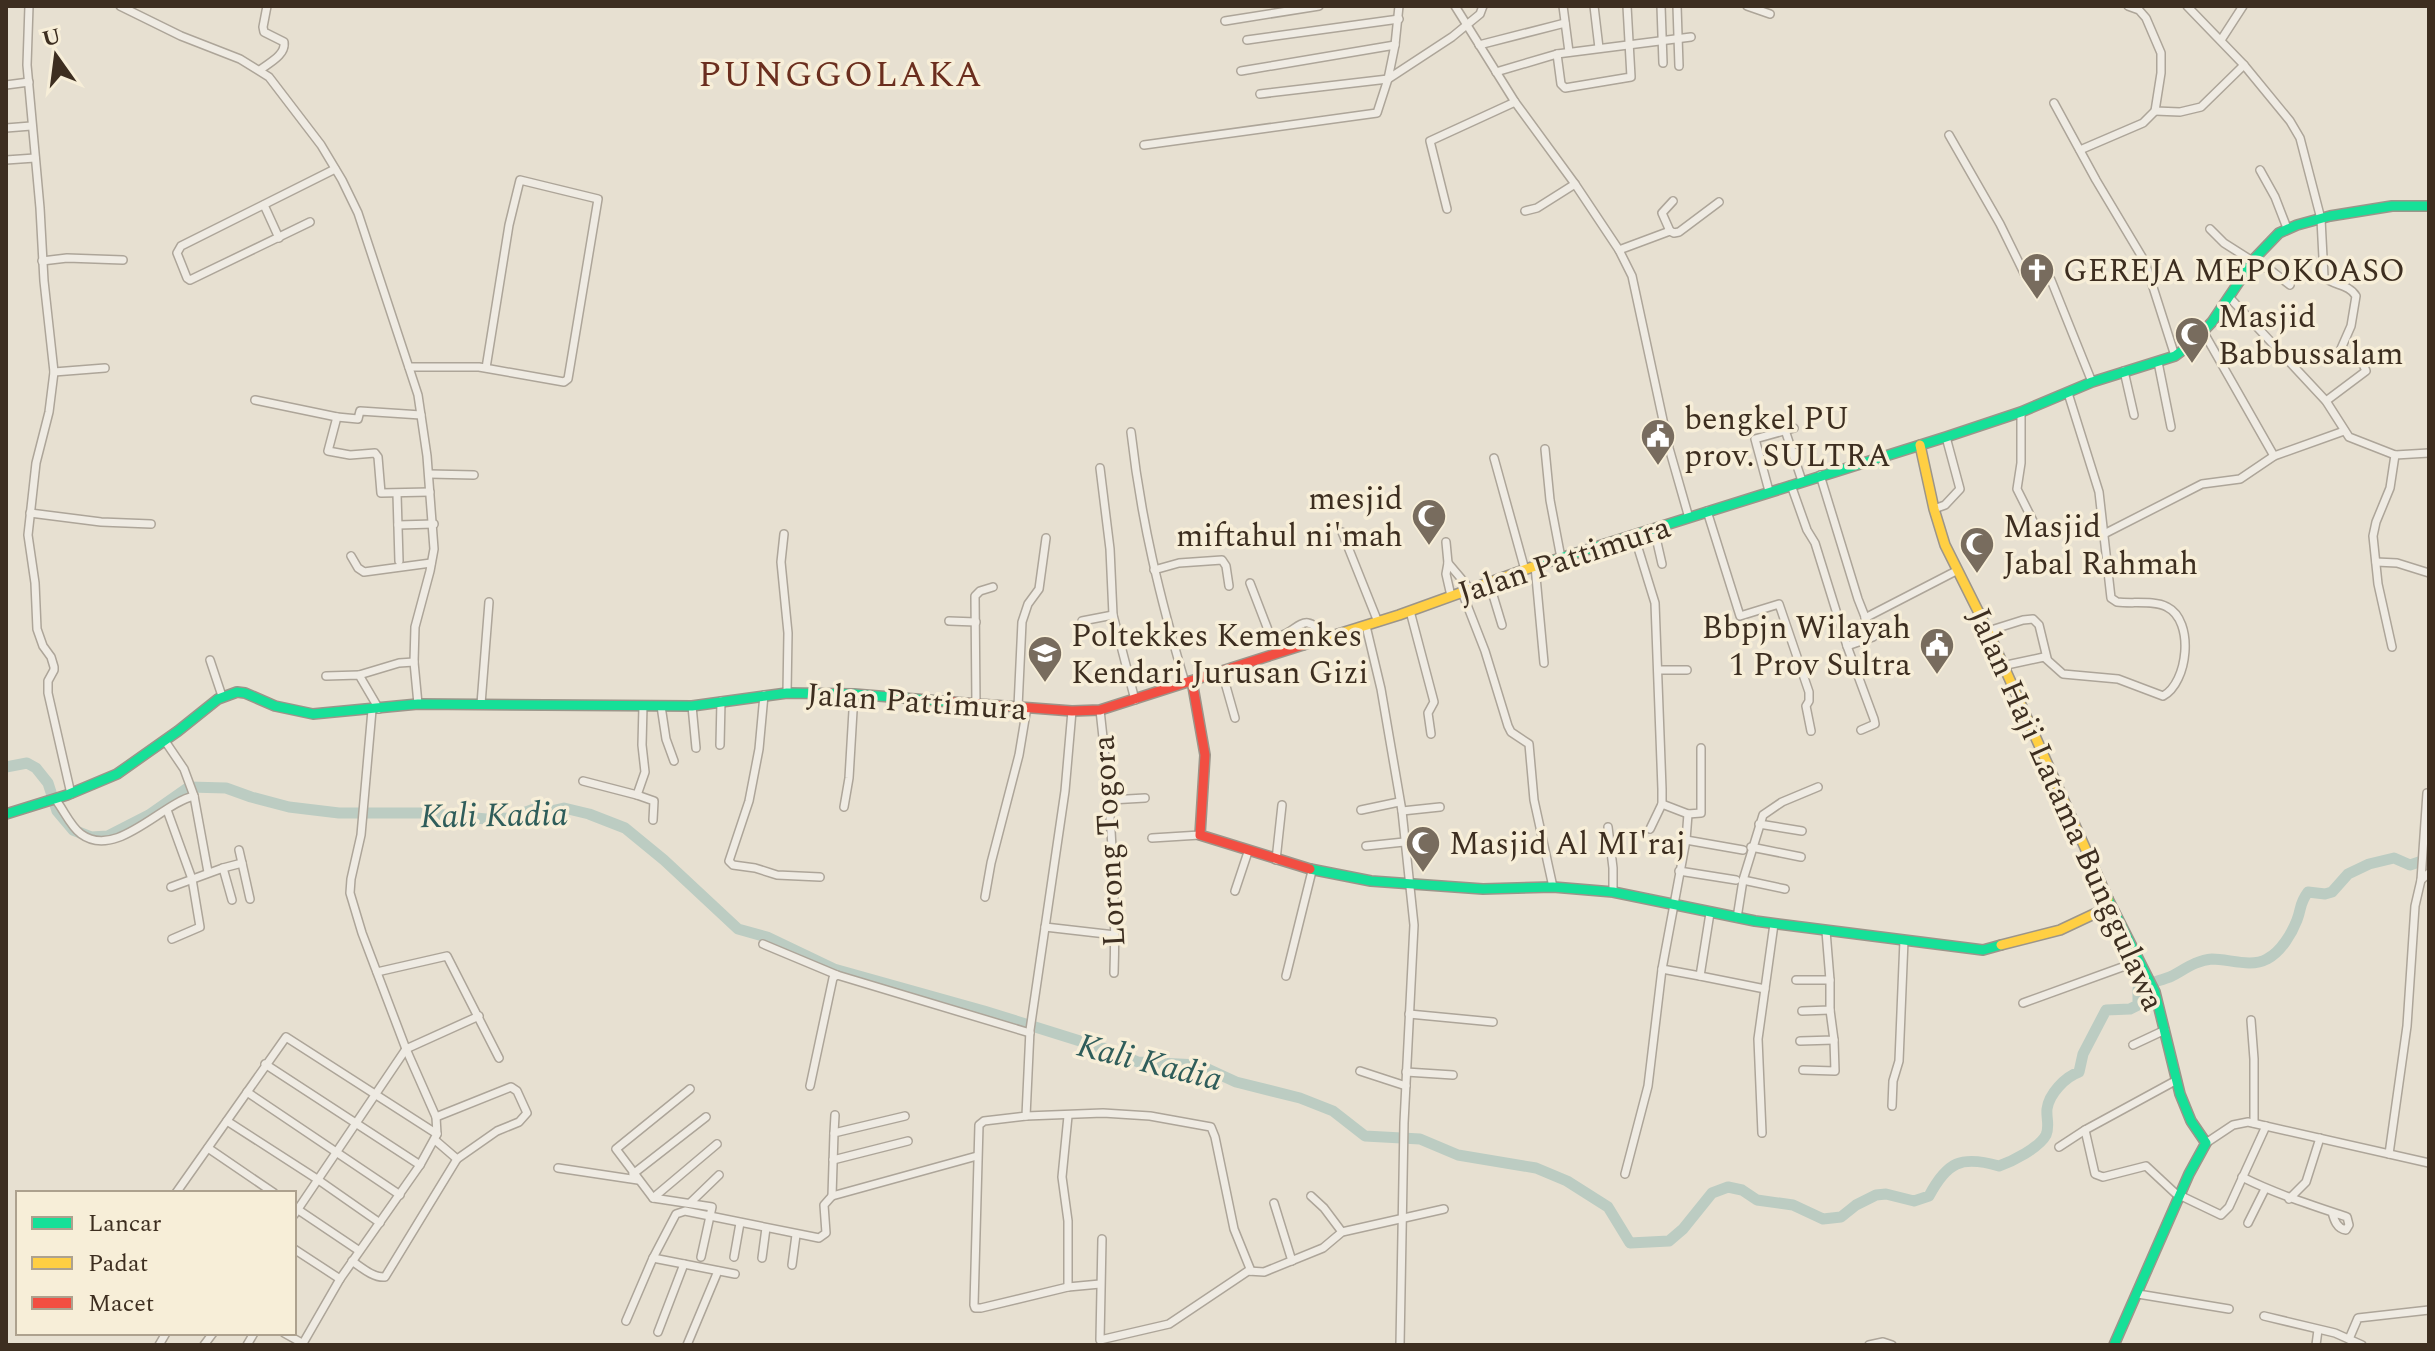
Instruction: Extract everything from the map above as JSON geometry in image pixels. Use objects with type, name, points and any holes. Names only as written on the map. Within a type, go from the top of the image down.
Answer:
[{"type":"main road","points":[[2287,228],[2405,204],[2429,206]]},
{"type":"main road","name":"Jalan Pattimura","points":[[222,696],[245,693],[275,706],[313,714],[418,704],[692,706],[787,693],[854,694],[1072,711],[1100,710],[1366,626],[1530,568],[1946,437],[2021,412],[2092,382],[2175,356],[2204,333],[2267,244],[2287,228]]},
{"type":"main road","name":"Jalan Haji Latama Bunggulawa","points":[[1920,445],[1945,545],[1988,631],[2111,906],[2159,1003],[2175,1081],[2191,1121],[2206,1143]]},
{"type":"main road","points":[[1188,682],[1205,755],[1200,835],[1312,871],[1411,885],[1503,889],[1553,887],[1613,892],[1774,924],[1991,949],[2060,930],[2111,906]]},
{"type":"main road","points":[[6,814],[59,798],[117,774],[222,696]]},
{"type":"main road","points":[[2114,1345],[2199,1152],[2206,1143]]},
{"type":"street","points":[[29,6],[27,65],[31,126],[54,372],[49,412],[36,463],[29,546],[35,583],[37,629],[54,670],[47,687],[59,798],[79,832],[97,840],[117,838],[145,824],[193,791]]},
{"type":"street","points":[[120,6],[156,25],[240,59],[269,77],[349,193],[364,229],[409,367],[421,415],[429,474],[434,524],[431,563],[415,627],[418,704]]},
{"type":"street","points":[[260,70],[285,47],[284,42],[264,32],[267,6]]},
{"type":"street","points":[[1225,21],[1319,6]]},
{"type":"street","points":[[1144,145],[1377,113],[1395,45],[1399,6]]},
{"type":"street","points":[[1455,6],[1515,102],[1619,250],[1635,287],[1669,448],[1689,518]]},
{"type":"street","points":[[1260,94],[1388,79],[1440,45],[1480,14],[1483,6]]},
{"type":"street","points":[[1563,6],[1569,52]]},
{"type":"street","points":[[1594,6],[1599,48]]},
{"type":"street","points":[[1557,54],[1561,84],[1565,88],[1631,77],[1627,6]]},
{"type":"street","points":[[1661,6],[1663,63]]},
{"type":"street","points":[[1677,6],[1679,66]]},
{"type":"street","points":[[1747,6],[1766,11]]},
{"type":"street","points":[[2080,150],[2143,123],[2155,111],[2161,53],[2146,18],[2139,10],[2128,6]]},
{"type":"street","points":[[2187,6],[2244,65],[2290,121],[2300,138],[2321,219],[2324,277],[2349,288],[2356,296],[2351,326],[2340,351],[2363,364],[2366,371],[2326,401]]},
{"type":"street","points":[[2221,40],[2243,6]]},
{"type":"street","points":[[1247,40],[1399,19]]},
{"type":"street","points":[[1479,45],[1565,23]]},
{"type":"street","points":[[1496,72],[1557,54],[1691,37]]},
{"type":"street","points":[[1241,71],[1395,45]]},
{"type":"street","points":[[2155,111],[2180,112],[2201,107],[2244,65]]},
{"type":"street","points":[[6,85],[29,82]]},
{"type":"street","points":[[1447,209],[1430,141],[1515,102]]},
{"type":"street","points":[[2054,103],[2145,262],[2175,356]]},
{"type":"street","points":[[6,128],[31,126]]},
{"type":"street","points":[[1949,135],[2025,275],[2030,279],[2046,274],[2051,280],[2092,382]]},
{"type":"street","points":[[6,160],[35,158]]},
{"type":"street","points":[[310,222],[190,280],[177,253],[178,249],[335,169]]},
{"type":"street","points":[[2260,170],[2287,228]]},
{"type":"street","points":[[409,367],[486,368],[564,382],[568,379],[598,199],[520,180],[509,225],[486,368]]},
{"type":"street","points":[[1525,211],[1537,208],[1575,184]]},
{"type":"street","points":[[1670,231],[1662,213],[1673,201]]},
{"type":"street","points":[[1619,250],[1670,231],[1683,230],[1719,202]]},
{"type":"street","points":[[264,205],[279,238]]},
{"type":"street","points":[[2210,229],[2224,243],[2290,285]]},
{"type":"street","points":[[42,261],[67,258],[123,260]]},
{"type":"street","points":[[2230,298],[2326,401],[2349,437],[2395,455],[2429,453]]},
{"type":"street","points":[[2204,333],[2274,456]]},
{"type":"street","points":[[2158,362],[2171,427]]},
{"type":"street","points":[[54,372],[105,368]]},
{"type":"street","points":[[2124,371],[2134,415]]},
{"type":"street","points":[[1988,631],[2033,619],[2039,625],[2047,658],[2063,674],[2125,681],[2158,695],[2169,693],[2177,682],[2184,656],[2181,620],[2166,606],[2113,601],[2110,594],[2095,474],[2068,393]]},
{"type":"street","points":[[255,400],[358,419],[360,411],[421,415]]},
{"type":"street","points":[[2021,412],[2021,463],[2017,489],[2033,521]]},
{"type":"street","points":[[337,417],[328,451],[350,455],[375,453],[381,493],[430,492]]},
{"type":"street","points":[[1769,491],[1755,439],[1790,429],[1802,481]]},
{"type":"street","points":[[2104,534],[2202,484],[2240,479],[2274,456],[2344,431]]},
{"type":"street","points":[[1131,432],[1138,494],[1163,610],[1188,682]]},
{"type":"street","points":[[1934,509],[1945,505],[1960,489],[1946,437]]},
{"type":"street","points":[[1545,449],[1550,500],[1561,558]]},
{"type":"street","points":[[2392,647],[2382,607],[2374,529],[2390,488],[2395,455]]},
{"type":"street","points":[[1494,458],[1530,568],[1544,663]]},
{"type":"street","points":[[1100,468],[1110,549],[1113,615],[1135,700]]},
{"type":"street","points":[[429,474],[474,475]]},
{"type":"street","points":[[1820,475],[1873,637],[1847,646]]},
{"type":"street","points":[[1791,485],[1807,530],[1815,543],[1875,723],[1861,730]]},
{"type":"street","points":[[397,494],[399,561]]},
{"type":"street","points":[[1707,511],[1740,616],[1779,604],[1809,692],[1806,711],[1811,731]]},
{"type":"street","points":[[30,513],[101,522],[151,524]]},
{"type":"street","points":[[398,525],[434,524]]},
{"type":"street","points":[[1654,529],[1662,564]]},
{"type":"street","points":[[1342,532],[1378,622]]},
{"type":"street","points":[[784,534],[781,562],[788,633],[787,693]]},
{"type":"street","points":[[1634,535],[1654,597],[1661,720],[1662,804],[1650,829]]},
{"type":"street","points":[[985,897],[1019,755],[1022,622],[1028,604],[1039,589],[1046,538]]},
{"type":"street","points":[[1446,542],[1446,574],[1461,592]]},
{"type":"street","points":[[351,556],[364,572],[431,563]]},
{"type":"street","points":[[1154,570],[1179,563],[1222,560],[1229,586]]},
{"type":"street","points":[[2376,562],[2397,563],[2429,573]]},
{"type":"street","points":[[1448,563],[1485,651],[1508,726],[1513,734],[1529,744],[1534,800],[1553,887]]},
{"type":"street","points":[[1865,618],[1958,570]]},
{"type":"street","points":[[1489,582],[1502,625]]},
{"type":"street","points":[[1250,583],[1270,635],[1283,635],[1297,625],[1309,623],[1315,625],[1325,639]]},
{"type":"street","points":[[976,704],[976,594],[993,587]]},
{"type":"street","points":[[481,704],[489,602]]},
{"type":"street","points":[[1410,611],[1434,702],[1428,713],[1431,734]]},
{"type":"street","points":[[1082,621],[1113,615]]},
{"type":"street","points":[[949,621],[976,622]]},
{"type":"street","points":[[1366,626],[1381,689],[1402,811],[1415,945],[1404,1123],[1400,1345]]},
{"type":"street","points":[[2002,666],[2047,658]]},
{"type":"street","points":[[210,660],[222,696]]},
{"type":"street","points":[[326,676],[359,675],[399,663],[414,662]]},
{"type":"street","points":[[1658,670],[1687,670]]},
{"type":"street","points":[[1222,672],[1235,718]]},
{"type":"street","points":[[302,1344],[358,1250],[400,1195],[436,1137],[436,1117],[406,1049],[350,893],[361,835],[375,709],[359,675]]},
{"type":"street","points":[[844,807],[849,778],[854,694]]},
{"type":"street","points":[[764,695],[759,749],[749,801],[729,861],[733,865],[777,875],[820,877]]},
{"type":"street","points":[[720,745],[721,701]]},
{"type":"street","points":[[637,795],[645,772],[642,754],[643,706]]},
{"type":"street","points":[[661,706],[666,739],[674,761]]},
{"type":"street","points":[[692,706],[696,748]]},
{"type":"street","name":"Lorong Togora","points":[[1100,710],[1110,800],[1115,896],[1114,973]]},
{"type":"street","points":[[1026,1116],[1030,1031],[1065,791],[1072,711]]},
{"type":"street","points":[[165,741],[184,769],[193,791],[208,872]]},
{"type":"street","points":[[1662,804],[1688,814],[1698,814],[1703,810],[1701,748]]},
{"type":"street","points":[[583,781],[654,801],[653,820]]},
{"type":"street","points":[[1737,918],[1739,880],[1747,849],[1767,811],[1818,787]]},
{"type":"street","points":[[2389,1154],[2407,1026],[2427,793]]},
{"type":"street","points":[[1110,800],[1145,798]]},
{"type":"street","points":[[1361,810],[1399,802]]},
{"type":"street","points":[[1276,860],[1282,805]]},
{"type":"street","points":[[1402,811],[1440,807]]},
{"type":"street","points":[[167,810],[192,879],[200,928],[172,939]]},
{"type":"street","points":[[1625,1174],[1648,1086],[1662,969],[1688,814]]},
{"type":"street","points":[[1759,824],[1802,831]]},
{"type":"street","points":[[1608,827],[1613,892]]},
{"type":"street","points":[[1152,838],[1200,835]]},
{"type":"street","points":[[1686,840],[1801,857]]},
{"type":"street","points":[[1366,846],[1404,842]]},
{"type":"street","points":[[239,850],[250,899]]},
{"type":"street","points":[[1235,891],[1248,852]]},
{"type":"street","points":[[171,887],[242,863]]},
{"type":"street","points":[[223,868],[232,900]]},
{"type":"street","points":[[1286,976],[1312,871]]},
{"type":"street","points":[[1679,871],[1785,889]]},
{"type":"street","points":[[2421,880],[2429,873]]},
{"type":"street","points":[[1700,976],[1710,913]]},
{"type":"street","points":[[1762,1133],[1758,1048],[1774,924]]},
{"type":"street","points":[[1045,927],[1115,935]]},
{"type":"street","points":[[1803,1070],[1835,1071],[1826,931]]},
{"type":"street","points":[[1892,1106],[1893,1081],[1899,1061],[1904,940]]},
{"type":"street","points":[[763,944],[837,975],[1030,1031]]},
{"type":"street","points":[[377,972],[447,956],[499,1058]]},
{"type":"street","points":[[2023,1003],[2139,961]]},
{"type":"street","points":[[1662,969],[1765,989]]},
{"type":"street","points":[[810,1086],[833,978],[837,975]]},
{"type":"street","points":[[1796,980],[1830,980]]},
{"type":"street","points":[[1802,1011],[1830,1010]]},
{"type":"street","points":[[1409,1014],[1493,1022]]},
{"type":"street","points":[[296,1209],[406,1049],[479,1016]]},
{"type":"street","points":[[2251,1020],[2254,1123]]},
{"type":"street","points":[[2133,1045],[2165,1030]]},
{"type":"street","points":[[177,1191],[265,1064],[284,1039],[290,1037],[436,1137],[457,1159]]},
{"type":"street","points":[[1800,1041],[1834,1040]]},
{"type":"street","points":[[265,1064],[420,1165]]},
{"type":"street","points":[[1360,1071],[1406,1086]]},
{"type":"street","points":[[1406,1072],[1453,1075]]},
{"type":"street","points":[[2059,1147],[2175,1081]]},
{"type":"street","points":[[352,1261],[373,1275],[385,1277],[457,1159],[497,1131],[519,1122],[527,1113],[517,1091],[511,1087],[436,1117]]},
{"type":"street","points":[[690,1089],[616,1149],[653,1198],[712,1207],[701,1257]]},
{"type":"street","points":[[247,1092],[400,1195]]},
{"type":"street","points":[[1100,1284],[1068,1287],[975,1308],[977,1135],[981,1122],[1026,1116],[1103,1113],[1150,1116],[1211,1127],[1234,1229],[1251,1271]]},
{"type":"street","points":[[832,1196],[835,1115]]},
{"type":"street","points":[[834,1133],[905,1116]]},
{"type":"street","points":[[1068,1116],[1062,1177],[1068,1221],[1068,1287]]},
{"type":"street","points":[[558,1168],[636,1177],[706,1117]]},
{"type":"street","points":[[227,1121],[380,1223]]},
{"type":"street","points":[[2206,1143],[2233,1125],[2248,1122],[2429,1163]]},
{"type":"street","points":[[2085,1130],[2095,1174],[2099,1176],[2146,1166],[2180,1195],[2221,1215],[2229,1207],[2266,1126]]},
{"type":"street","points":[[2289,1199],[2309,1177],[2320,1138]]},
{"type":"street","points":[[833,1160],[908,1141]]},
{"type":"street","points":[[653,1198],[717,1144]]},
{"type":"street","points":[[208,1148],[271,1191]]},
{"type":"street","points":[[626,1321],[676,1214],[685,1211],[819,1238],[825,1236],[824,1205],[832,1196],[977,1156]]},
{"type":"street","points":[[690,1203],[719,1175]]},
{"type":"street","points":[[2242,1177],[2289,1199],[2332,1212]]},
{"type":"street","points":[[2248,1223],[2265,1189]]},
{"type":"street","points":[[1311,1196],[1342,1232]]},
{"type":"street","points":[[1274,1203],[1292,1261]]},
{"type":"street","points":[[1102,1239],[1100,1343],[1169,1324],[1234,1280],[1251,1271],[1264,1272],[1292,1261],[1330,1244],[1342,1232],[1444,1209]]},
{"type":"street","points":[[296,1211],[358,1250]]},
{"type":"street","points":[[734,1257],[740,1223]]},
{"type":"street","points":[[762,1258],[766,1228]]},
{"type":"street","points":[[792,1265],[796,1235]]},
{"type":"street","points":[[296,1250],[340,1279]]},
{"type":"street","points":[[653,1258],[735,1274]]},
{"type":"street","points":[[658,1332],[684,1264]]},
{"type":"street","points":[[687,1345],[718,1271]]},
{"type":"street","points":[[2138,1294],[2229,1309]]},
{"type":"street","points":[[2349,1339],[2358,1318],[2429,1310]]},
{"type":"street","points":[[2264,1316],[2362,1345]]},
{"type":"street","points":[[2316,1345],[2318,1330]]},
{"type":"street","points":[[1869,1345],[1883,1342],[1892,1345]]},
{"type":"waterway","name":"Kali Kadia","points":[[6,767],[27,763],[36,768],[48,783],[57,811],[73,830],[91,837],[108,836],[149,815],[189,787],[226,788],[289,807],[339,813],[425,813],[486,819],[509,818],[537,808],[551,811],[564,808],[589,814],[625,828],[738,929],[767,937],[834,969],[984,1011],[1138,1062],[1199,1065],[1236,1082],[1300,1098],[1333,1111],[1365,1136],[1420,1139],[1458,1155],[1536,1168],[1567,1181],[1608,1207],[1630,1243],[1669,1241],[1683,1229],[1712,1193],[1728,1187],[1742,1190],[1757,1200],[1793,1205],[1823,1219],[1841,1217],[1876,1195],[1886,1194],[1914,1201],[1929,1196],[1942,1175],[1956,1164],[1975,1161],[1999,1166],[2011,1161],[2043,1140],[2048,1128],[2047,1109],[2051,1098],[2063,1082],[2079,1072],[2083,1054],[2106,1010],[2130,1009],[2138,1005],[2138,989],[2201,961],[2261,962],[2277,952],[2289,936],[2308,892],[2332,892],[2348,874],[2369,864],[2394,858],[2410,865],[2422,861],[2429,854]]},
{"type":"traffic: fast","points":[[1535,566],[1946,437],[2021,412],[2092,382],[2175,356],[2212,322],[2255,258],[2279,233],[2330,216],[2392,206],[2429,206]]},
{"type":"traffic: fast","points":[[6,814],[67,795],[117,774],[218,699],[237,692],[275,706],[313,714],[418,704],[692,706],[787,693],[854,694],[952,702]]},
{"type":"traffic: fast","points":[[1310,869],[1371,881],[1483,889],[1553,887],[1613,892],[1755,921],[1983,950],[2001,945]]},
{"type":"traffic: fast","points":[[2108,899],[2155,992],[2180,1094],[2191,1121],[2206,1143],[2189,1174],[2114,1345]]},
{"type":"traffic: slow","points":[[1920,445],[1945,545],[1988,631],[2108,899]]},
{"type":"traffic: slow","points":[[1303,645],[1399,615],[1535,566]]},
{"type":"traffic: slow","points":[[2001,945],[2060,930],[2111,906]]},
{"type":"traffic: jam","points":[[952,702],[1072,711],[1100,710],[1303,645]]},
{"type":"traffic: jam","points":[[1192,681],[1205,755],[1200,835],[1310,869]]},
{"type":"place","name":"GEREJA MEPOKOASO","points":[[2037,301]]},
{"type":"place","name":"Masjid Babbussalam","points":[[2192,365]]},
{"type":"place","name":"bengkel PU prov. SULTRA","points":[[1658,467]]},
{"type":"place","name":"mesjid miftahul ni'mah","points":[[1429,547]]},
{"type":"place","name":"Masjid Jabal Rahmah","points":[[1977,575]]},
{"type":"place","name":"Bbpjn Wilayah 1 Prov Sultra","points":[[1937,676]]},
{"type":"place","name":"Poltekkes Kemenkes Kendari Jurusan Gizi","points":[[1045,684]]},
{"type":"place","name":"Masjid Al MI'raj","points":[[1423,874]]},
{"type":"district","name":"PUNGGOLAKA","points":[[841,73]]}]
